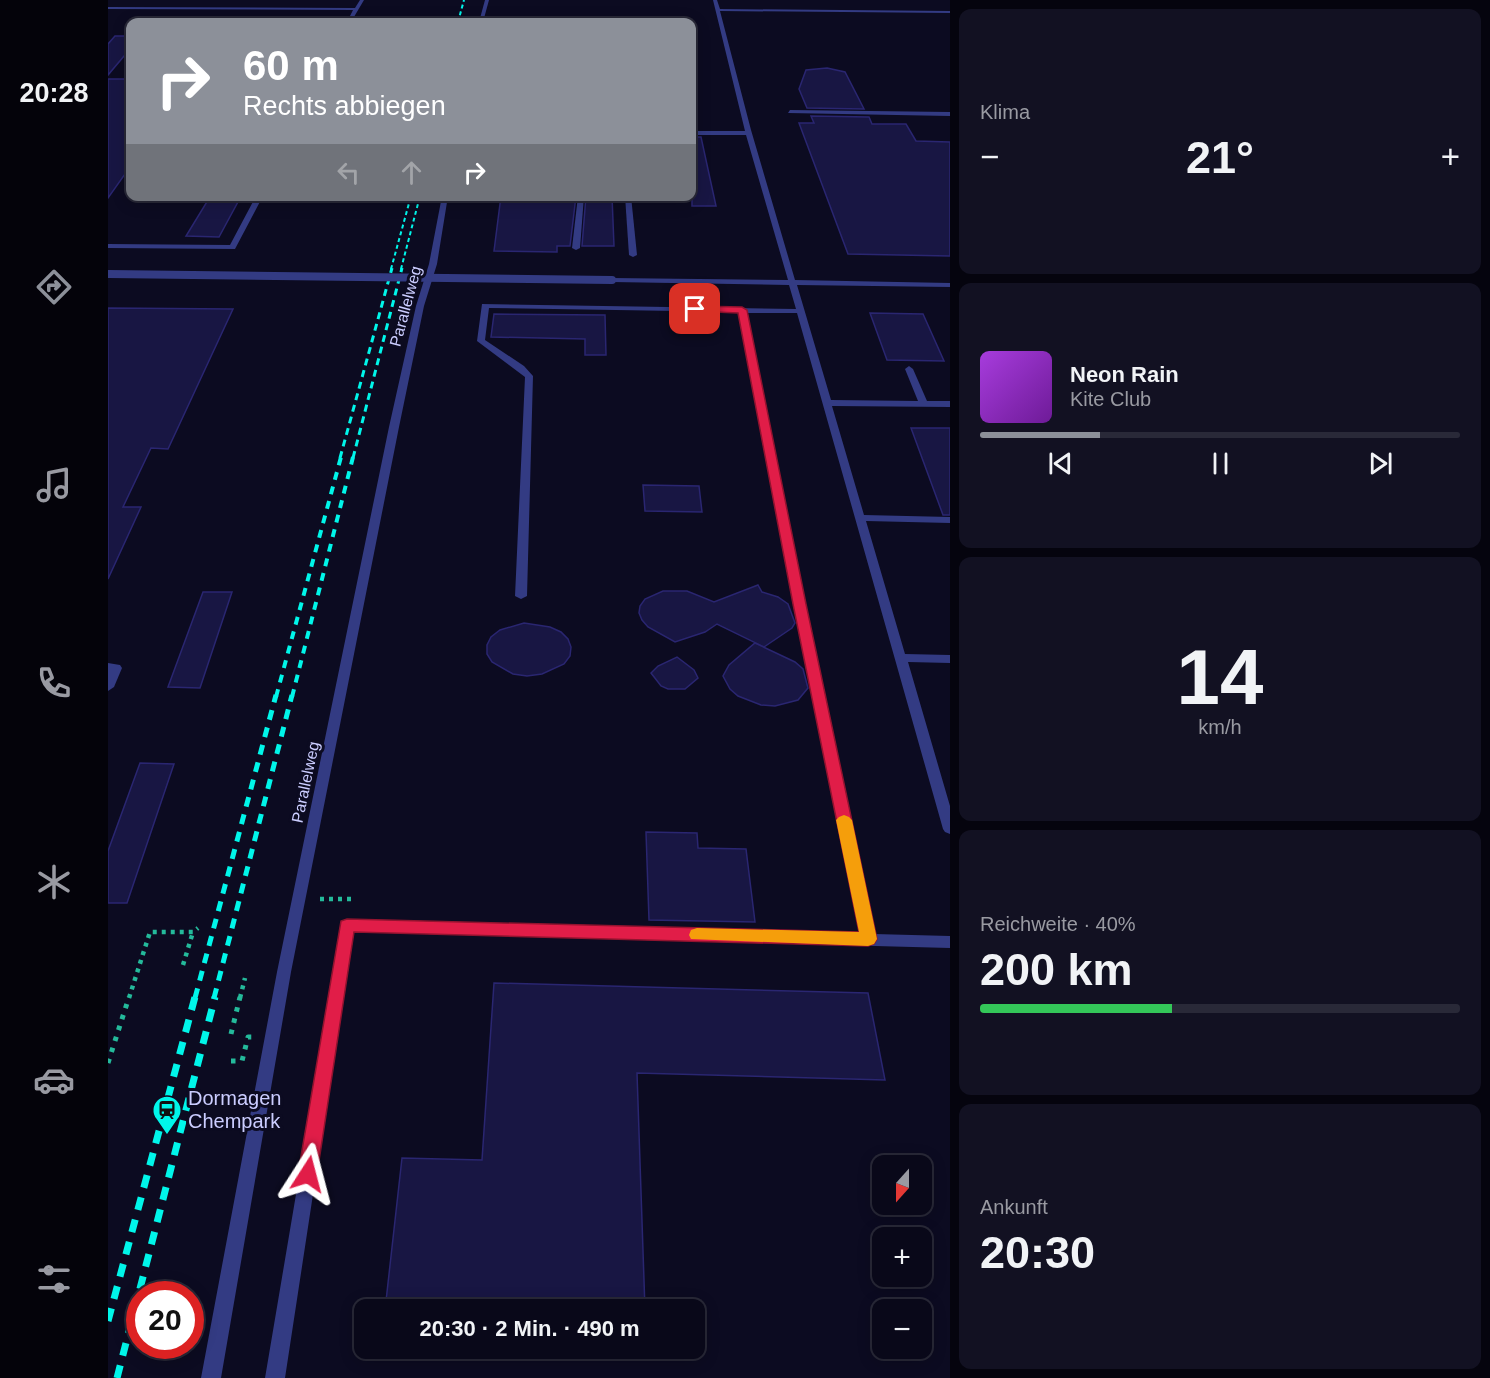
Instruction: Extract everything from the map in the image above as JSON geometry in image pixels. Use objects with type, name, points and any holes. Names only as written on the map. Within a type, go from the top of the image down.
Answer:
[{"type":"street","points":[[182,8],[189,0]]},
{"type":"street","points":[[351,18],[362,0]]},
{"type":"street","points":[[482,18],[486,0]]},
{"type":"street","points":[[715,0],[749,133],[950,829]]},
{"type":"street","points":[[109,9],[356,9]]},
{"type":"street","points":[[717,10],[950,12]]},
{"type":"street","points":[[790,112],[950,114]]},
{"type":"street","points":[[696,133],[749,133]]},
{"type":"street","points":[[108,246],[232,247],[257,201]]},
{"type":"street","name":"Parallelweg","points":[[211,1378],[286,961],[394,427],[420,306],[434,264],[444,201]]},
{"type":"street","points":[[576,248],[581,201]]},
{"type":"street","points":[[628,201],[633,255]]},
{"type":"street","points":[[108,274],[950,285]]},
{"type":"street","points":[[521,596],[529,376],[481,341],[485,306],[801,311]]},
{"type":"street","points":[[742,310],[799,604],[868,939]]},
{"type":"street","points":[[909,369],[924,404]]},
{"type":"street","points":[[828,403],[950,404]]},
{"type":"street","points":[[860,518],[950,520]]},
{"type":"street","points":[[900,658],[950,659]]},
{"type":"street","points":[[108,668],[116,668],[108,687]]},
{"type":"street","points":[[275,1378],[347,926],[950,942]]},
{"type":"path","points":[[183,965],[193,932],[198,928]]},
{"type":"path","points":[[108,1063],[150,932],[193,932]]},
{"type":"path","points":[[231,1034],[245,978]]},
{"type":"path","points":[[231,1061],[242,1061],[245,1049]]},
{"type":"building","points":[[115,36],[126,36],[126,54],[108,75],[108,44]]},
{"type":"building","points":[[827,68],[845,72],[864,109],[807,108],[799,89],[806,70]]},
{"type":"building","points":[[108,79],[126,79],[126,173],[108,198]]},
{"type":"building","points":[[811,116],[869,117],[872,124],[906,124],[916,141],[950,142],[950,256],[848,254],[799,123],[814,123]]},
{"type":"building","points":[[696,137],[701,137],[716,206],[692,206],[692,201],[696,201]]},
{"type":"building","points":[[207,201],[238,201],[219,237],[186,236]]},
{"type":"building","points":[[500,201],[575,201],[570,246],[557,246],[557,252],[494,251]]},
{"type":"building","points":[[586,201],[612,201],[614,246],[582,246]]},
{"type":"building","points":[[108,308],[233,309],[168,449],[151,448],[123,507],[141,507],[108,579]]},
{"type":"building","points":[[870,313],[923,314],[944,361],[887,360]]},
{"type":"building","points":[[494,314],[605,315],[606,355],[585,355],[585,339],[491,337]]},
{"type":"building","points":[[911,428],[950,428],[950,515],[943,515]]},
{"type":"building","points":[[643,485],[699,486],[702,512],[645,511]]},
{"type":"building","points":[[758,585],[762,592],[778,597],[788,604],[795,623],[792,628],[764,647],[717,624],[705,632],[675,642],[648,627],[639,613],[640,606],[645,599],[663,591],[687,591],[714,602]]},
{"type":"building","points":[[203,592],[232,592],[200,688],[168,687]]},
{"type":"building","points":[[524,623],[550,627],[561,632],[568,639],[571,647],[570,656],[564,664],[542,674],[527,676],[513,674],[492,662],[487,654],[487,645],[491,637],[500,630]]},
{"type":"building","points":[[755,643],[795,662],[803,669],[808,688],[798,700],[775,706],[761,705],[738,696],[730,689],[723,676],[729,665]]},
{"type":"building","points":[[677,657],[694,670],[698,678],[685,689],[668,689],[661,686],[651,673],[658,666]]},
{"type":"building","points":[[140,763],[174,764],[127,903],[108,903],[108,851]]},
{"type":"building","points":[[646,832],[697,833],[698,848],[746,849],[755,922],[649,920]]},
{"type":"building","points":[[494,983],[868,993],[885,1080],[637,1073],[645,1299],[386,1299],[402,1158],[482,1160]]},
{"type":"railway","points":[[459,18],[464,0]]},
{"type":"railway","points":[[391,269],[410,201]]},
{"type":"railway","points":[[401,269],[419,201]]},
{"type":"railway","points":[[340,458],[392,268]]},
{"type":"railway","points":[[353,458],[402,268]]},
{"type":"railway","points":[[276,697],[341,457]]},
{"type":"railway","points":[[292,697],[353,457]]},
{"type":"railway","points":[[195,998],[276,695]]},
{"type":"railway","points":[[214,998],[292,695]]},
{"type":"railway","points":[[108,1321],[195,997]]},
{"type":"railway","points":[[117,1378],[215,997]]},
{"type":"slow traffic","points":[[697,935],[868,939],[844,820]]},
{"type":"place","name":"Dormagen Chempark","points":[[167,1136]]},
{"type":"route","points":[[308,1174],[347,926],[868,939],[799,604],[742,310],[695,309]]}]
